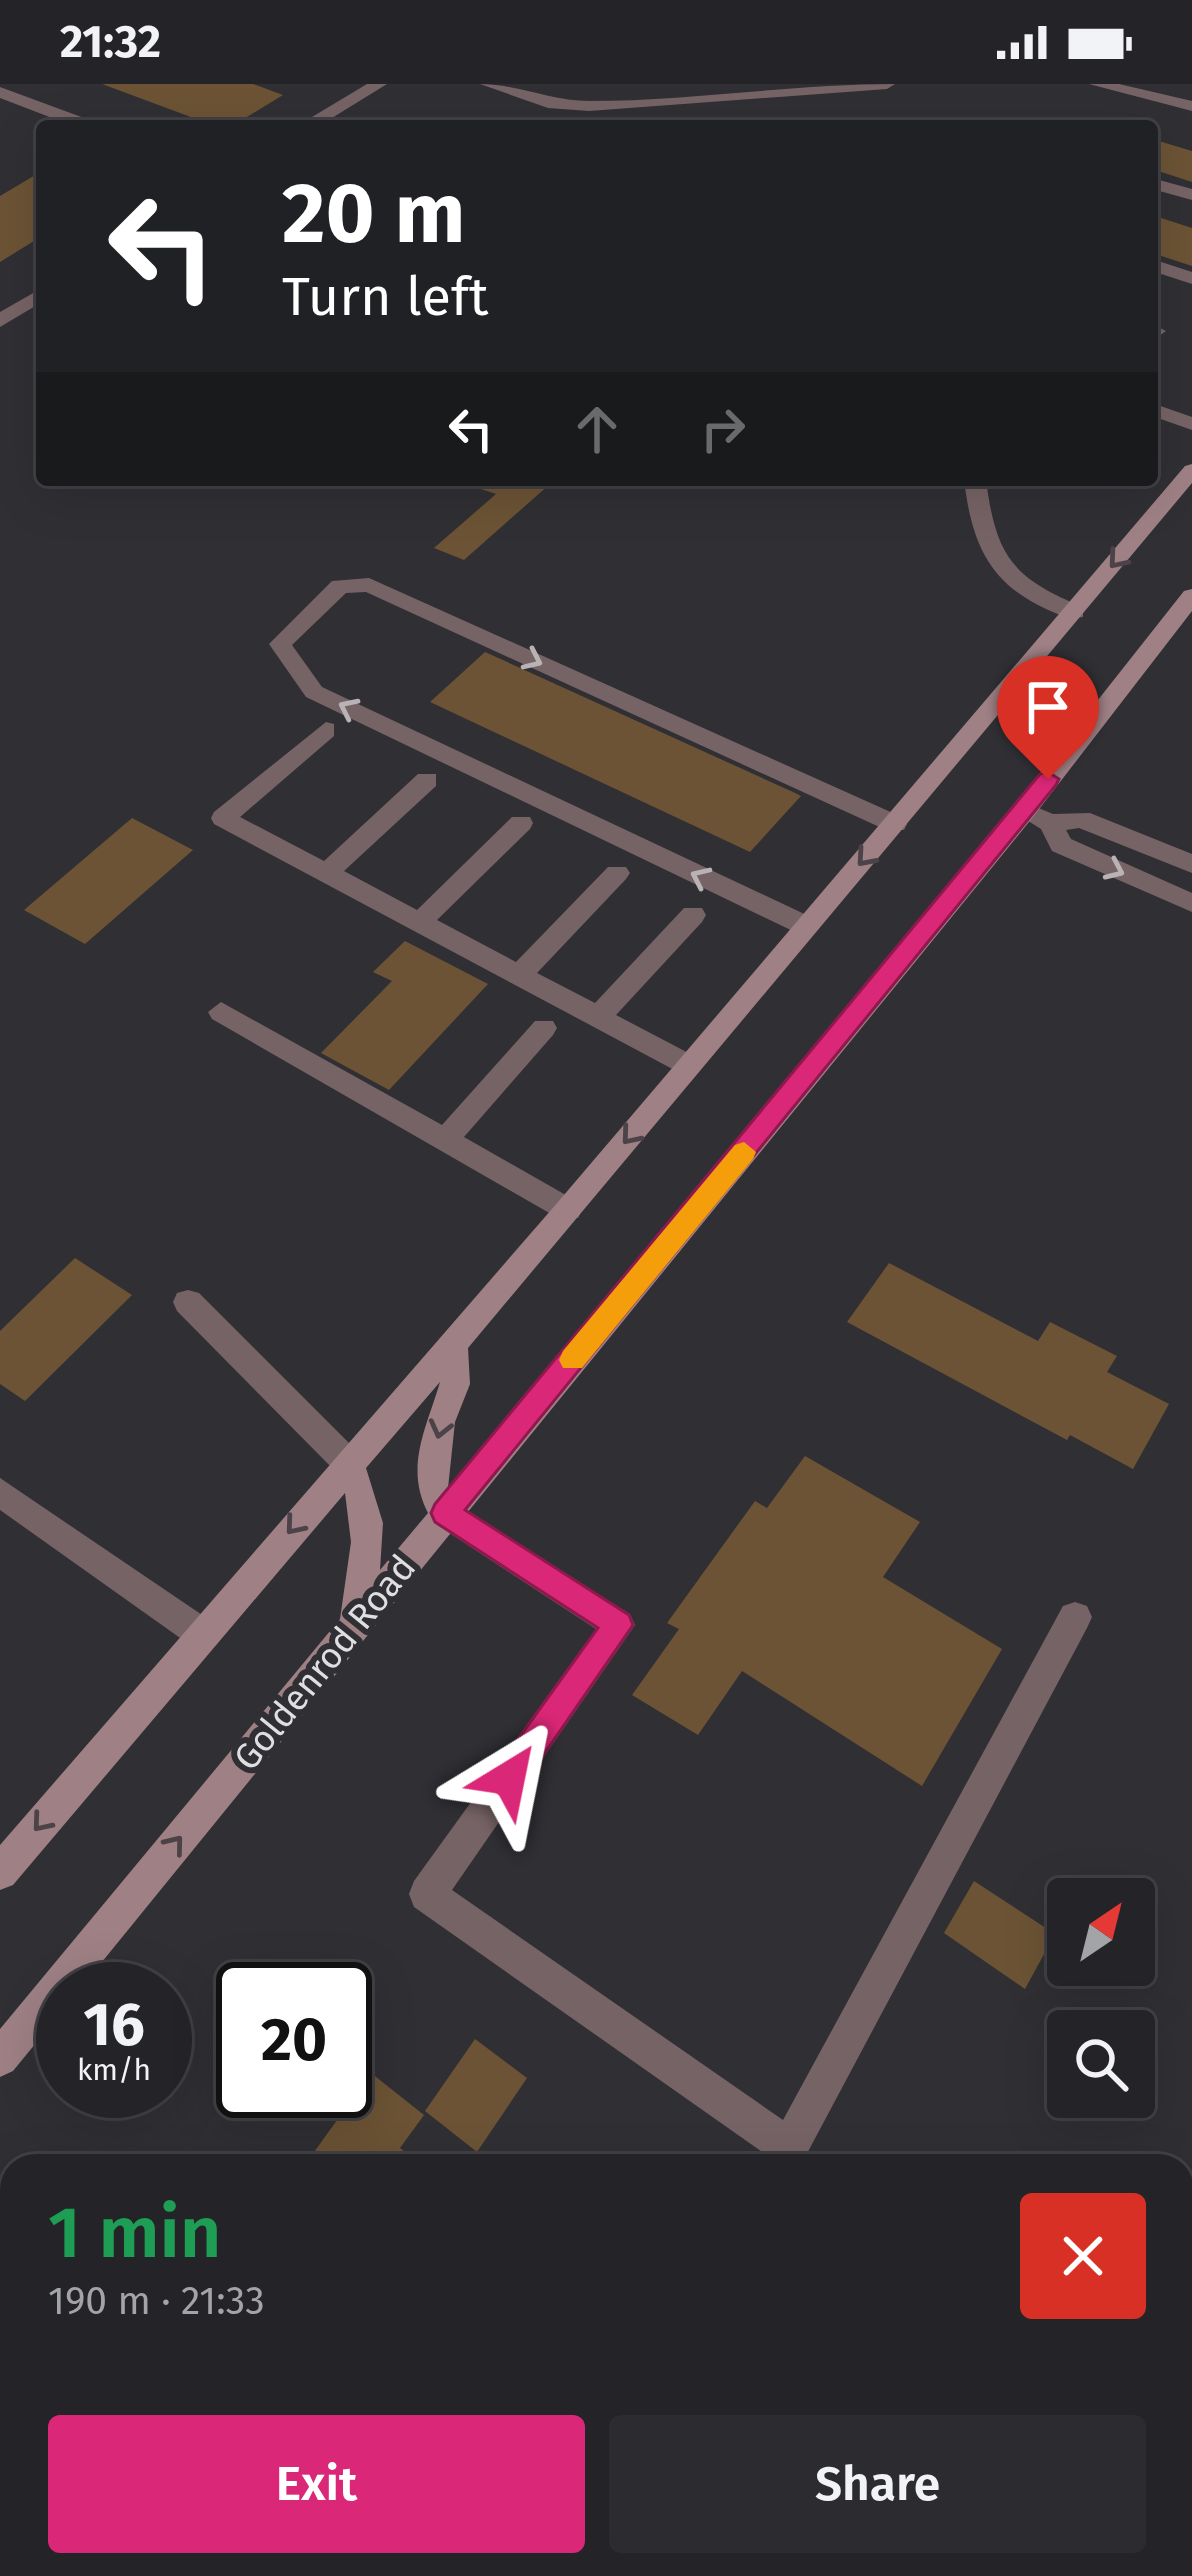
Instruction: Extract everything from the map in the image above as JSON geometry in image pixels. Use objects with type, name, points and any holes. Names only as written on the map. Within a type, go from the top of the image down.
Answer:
[{"type":"main road","points":[[0,1872],[568,1210],[1192,470]]},
{"type":"main road","name":"Goldenrod Road","points":[[0,2057],[445,1513],[1037,817],[1192,596]]},
{"type":"main road","points":[[445,1513],[431,1487],[440,1422],[455,1384],[453,1343]]},
{"type":"main road","points":[[347,1463],[365,1495],[369,1529],[356,1624]]},
{"type":"lane","points":[[316,120],[379,84]]},
{"type":"lane","points":[[488,84],[569,105],[886,84]]},
{"type":"lane","points":[[1097,84],[1136,96],[1192,102]]},
{"type":"lane","points":[[0,92],[72,120]]},
{"type":"lane","points":[[1136,96],[1160,113],[1192,125]]},
{"type":"lane","points":[[569,105],[590,120]]},
{"type":"lane","points":[[1158,185],[1192,195]]},
{"type":"lane","points":[[1158,267],[1192,278]]},
{"type":"lane","points":[[0,321],[36,298]]},
{"type":"lane","points":[[1158,411],[1192,424]]},
{"type":"lane","points":[[976,486],[982,540],[998,568],[1027,594],[1075,612]]},
{"type":"lane","points":[[806,926],[314,692],[280,644],[340,586],[369,585],[895,824]]},
{"type":"lane","points":[[326,730],[223,818],[688,1065]]},
{"type":"lane","points":[[326,872],[427,780]]},
{"type":"lane","points":[[1037,817],[1081,819],[1192,864]]},
{"type":"lane","points":[[1037,817],[1061,845],[1192,903]]},
{"type":"lane","points":[[420,922],[521,824]]},
{"type":"lane","points":[[520,974],[616,873]]},
{"type":"lane","points":[[599,1016],[693,915]]},
{"type":"lane","points":[[220,1012],[568,1210]]},
{"type":"lane","points":[[444,1141],[544,1028]]},
{"type":"lane","points":[[188,1302],[347,1463]]},
{"type":"lane","points":[[0,1492],[202,1634]]},
{"type":"lane","points":[[445,1513],[618,1625],[427,1894],[789,2147],[1075,1617]]},
{"type":"building","points":[[102,84],[253,84],[283,95],[242,120],[199,120]]},
{"type":"building","points":[[1158,141],[1192,151],[1192,182],[1158,171]]},
{"type":"building","points":[[36,175],[36,240],[0,262],[0,196]]},
{"type":"building","points":[[1158,217],[1192,228],[1192,266],[1158,255]]},
{"type":"building","points":[[471,486],[548,486],[464,560],[434,548],[496,494]]},
{"type":"building","points":[[485,652],[801,796],[750,852],[430,702]]},
{"type":"building","points":[[132,818],[193,850],[85,944],[24,910]]},
{"type":"building","points":[[405,941],[488,984],[389,1090],[321,1053],[392,981],[373,972]]},
{"type":"building","points":[[75,1258],[132,1295],[25,1401],[0,1384],[0,1331]]},
{"type":"building","points":[[889,1263],[1038,1341],[1050,1322],[1117,1356],[1107,1372],[1169,1404],[1133,1469],[1070,1435],[1067,1440],[847,1322]]},
{"type":"building","points":[[805,1456],[920,1522],[883,1577],[1002,1649],[922,1786],[742,1671],[698,1735],[632,1695],[679,1629],[667,1623],[755,1501],[767,1508]]},
{"type":"building","points":[[974,1881],[1047,1929],[1047,1949],[1025,1989],[944,1933]]},
{"type":"building","points":[[475,2039],[527,2078],[477,2152],[425,2111]]},
{"type":"building","points":[[372,2074],[424,2115],[400,2148],[407,2154],[313,2154],[339,2118],[372,2118]]},
{"type":"slow traffic","points":[[573,1360],[744,1152]]},
{"type":"route","points":[[509,1778],[618,1625],[445,1513],[1048,779]]}]
